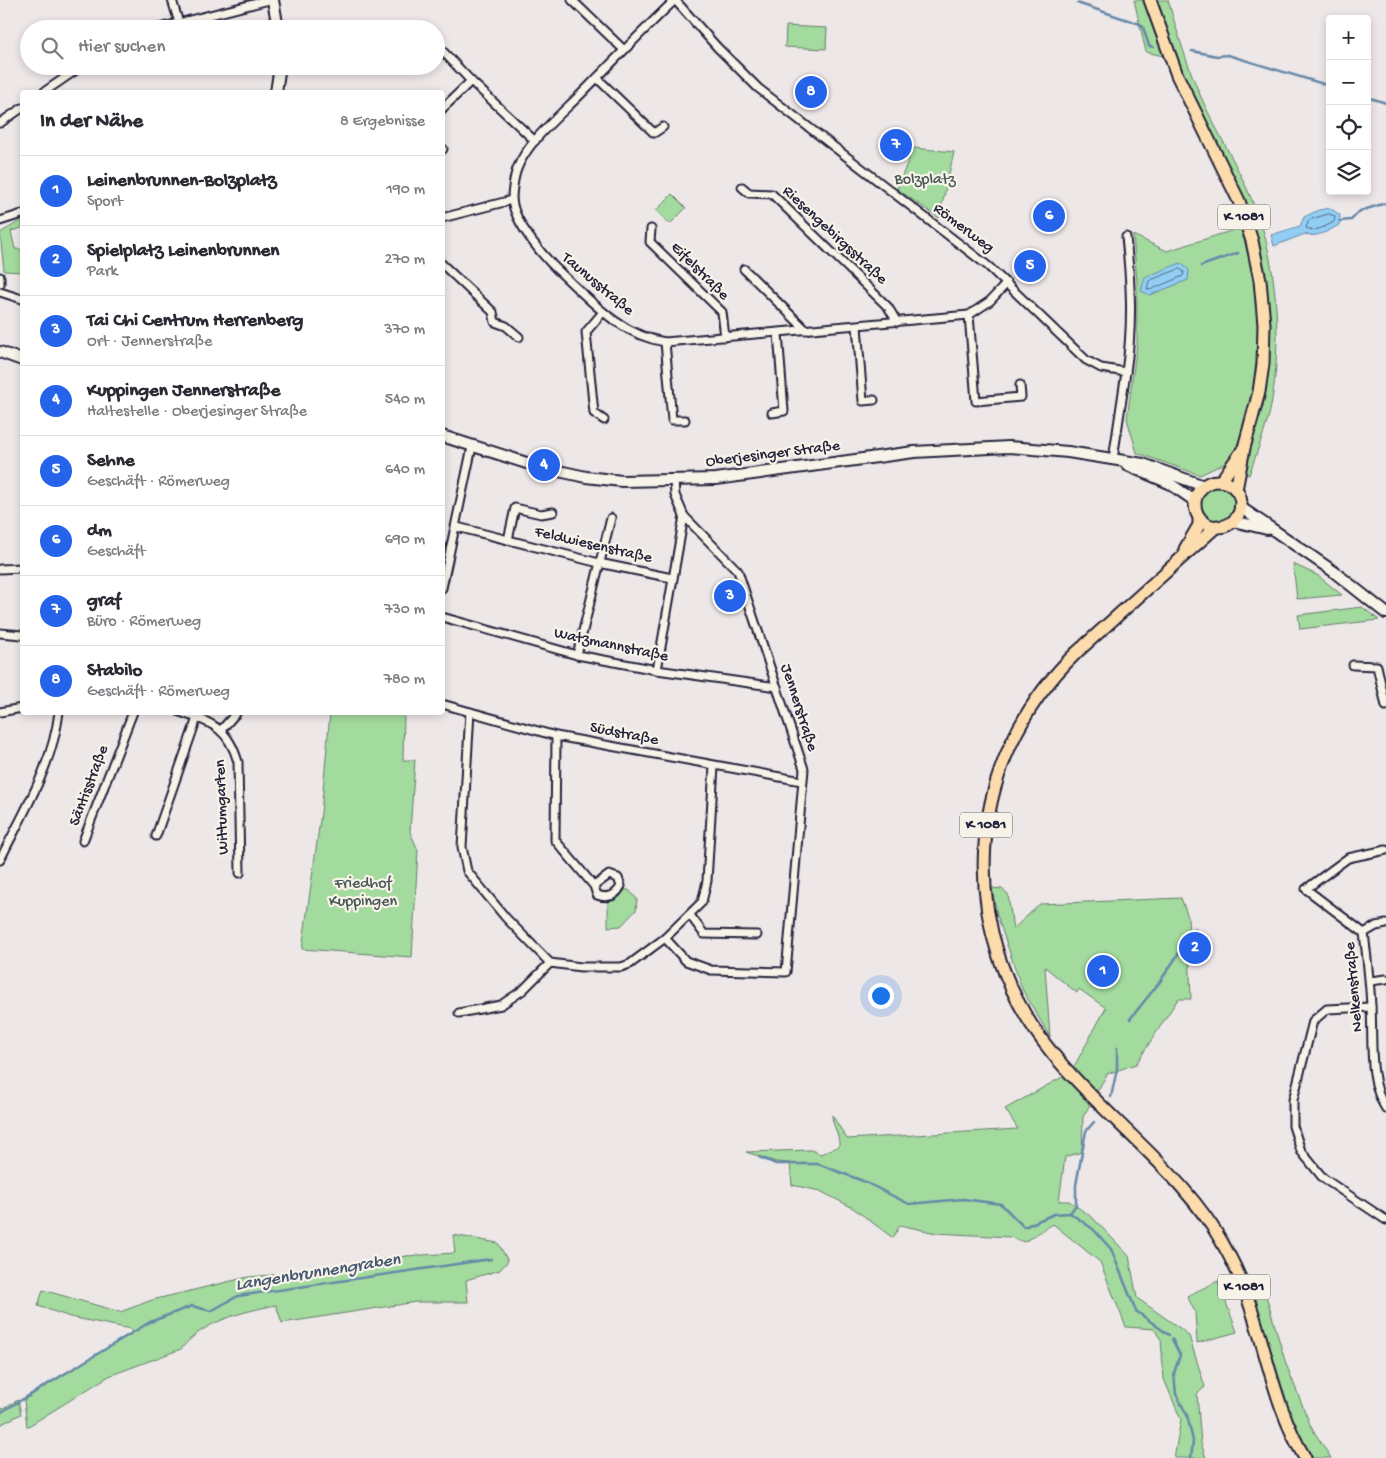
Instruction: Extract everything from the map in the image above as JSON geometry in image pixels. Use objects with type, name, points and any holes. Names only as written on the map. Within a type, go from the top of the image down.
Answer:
[{"type":"main road","points":[[271,0],[276,20]]},
{"type":"main road","name":"K 1081","points":[[1150,0],[1177,75],[1239,201],[1258,266],[1264,309],[1263,364],[1259,392],[1244,448],[1236,490]]},
{"type":"main road","points":[[276,90],[279,75]]},
{"type":"main road","points":[[0,352],[20,359]]},
{"type":"main road","name":"Oberjesinger Straße","points":[[445,437],[536,466],[586,477],[622,481],[733,477],[861,458],[970,448],[1030,448],[1143,464],[1204,486]]},
{"type":"main road","name":"K 1081","points":[[1221,481],[1244,448]]},
{"type":"main road","points":[[1116,460],[1169,483],[1195,501],[1199,516],[1209,524],[1217,526],[1233,521],[1273,530]]},
{"type":"main road","points":[[1195,501],[1204,486],[1210,482],[1221,481],[1236,490],[1240,498],[1240,507],[1233,521]]},
{"type":"main road","points":[[1240,507],[1333,570],[1386,613]]},
{"type":"main road","name":"K 1081","points":[[1175,563],[1196,531],[1199,516]]},
{"type":"main road","name":"K 1081","points":[[1217,526],[1076,653],[1037,697],[1015,733],[1003,759],[990,802],[986,830],[984,873],[986,901],[994,942],[1008,982],[1021,1009],[1044,1043],[1112,1118],[1195,1203],[1226,1250],[1250,1304],[1280,1407],[1305,1458]]},
{"type":"street","points":[[172,0],[179,20]]},
{"type":"street","points":[[192,20],[271,0]]},
{"type":"street","points":[[572,0],[623,49]]},
{"type":"street","points":[[445,217],[512,200],[517,169],[535,141],[623,49],[675,0]]},
{"type":"street","name":"Römerweg","points":[[675,0],[717,47],[758,88],[1007,283],[1086,360],[1101,368],[1126,372]]},
{"type":"street","points":[[445,54],[471,81],[535,141]]},
{"type":"street","points":[[47,90],[69,75]]},
{"type":"street","points":[[597,78],[654,133],[663,127]]},
{"type":"street","points":[[445,106],[471,81]]},
{"type":"street","points":[[0,123],[20,109]]},
{"type":"street","name":"Riesengebirgsstraße","points":[[742,187],[749,193],[772,194],[888,307],[897,322]]},
{"type":"street","name":"Taunusstraße","points":[[512,200],[528,235],[548,262],[603,312],[621,326],[646,339],[665,342],[969,315],[990,301],[1007,283]]},
{"type":"street","points":[[0,222],[20,215]]},
{"type":"street","name":"Eifelstraße","points":[[651,229],[650,242],[722,312],[725,337]]},
{"type":"street","points":[[1116,460],[1130,341],[1132,298],[1126,237]]},
{"type":"street","points":[[445,267],[493,312],[495,322],[506,326],[519,337]]},
{"type":"street","points":[[744,269],[806,330]]},
{"type":"street","points":[[0,277],[0,284]]},
{"type":"street","points":[[0,292],[20,297]]},
{"type":"street","points":[[603,312],[586,332],[594,413],[604,420]]},
{"type":"street","points":[[969,315],[976,401],[1021,397],[1020,385]]},
{"type":"street","points":[[857,326],[863,401],[874,400]]},
{"type":"street","points":[[772,413],[784,411],[778,333]]},
{"type":"street","points":[[665,342],[672,420],[685,420]]},
{"type":"street","points":[[446,558],[457,527],[472,447]]},
{"type":"street","name":"Jennerstraße","points":[[665,938],[686,961],[711,970],[786,972],[804,769],[738,571],[684,516],[675,495],[674,480]]},
{"type":"street","name":"Feldwiesenstraße","points":[[508,540],[515,508],[542,514],[554,512]]},
{"type":"street","points":[[657,670],[684,516]]},
{"type":"street","points":[[577,655],[611,518]]},
{"type":"street","name":"Feldwiesenstraße","points":[[457,527],[599,563],[672,578]]},
{"type":"street","points":[[0,569],[20,568]]},
{"type":"street","name":"Watzmannstraße","points":[[445,618],[577,655],[657,670],[777,687]]},
{"type":"street","points":[[0,633],[20,634]]},
{"type":"street","points":[[1353,665],[1377,666],[1386,706]]},
{"type":"street","name":"Südstraße","points":[[445,705],[556,736],[802,781]]},
{"type":"street","points":[[0,712],[20,708]]},
{"type":"street","points":[[470,712],[462,847],[467,872],[506,918],[550,963],[581,967],[621,967],[640,958],[665,938],[702,902],[707,881],[714,766]]},
{"type":"street","points":[[0,860],[50,757],[56,737],[59,715]]},
{"type":"street","name":"Säntisstraße","points":[[83,841],[132,715]]},
{"type":"street","points":[[188,715],[222,729],[234,715]]},
{"type":"street","points":[[156,836],[197,718]]},
{"type":"street","name":"Wittumgarten","points":[[222,729],[233,746],[238,762],[240,873]]},
{"type":"street","points":[[556,736],[554,840],[594,886]]},
{"type":"street","name":"Nelkenstraße","points":[[1386,850],[1348,858],[1306,889],[1364,933],[1370,980],[1374,1066],[1378,1095],[1386,1109]]},
{"type":"street","points":[[690,915],[704,934],[757,935]]},
{"type":"street","points":[[1364,933],[1376,926],[1386,924]]},
{"type":"street","points":[[459,1013],[501,1005],[523,990],[550,963]]},
{"type":"street","points":[[1370,980],[1386,979]]},
{"type":"street","points":[[1371,1007],[1327,1009],[1313,1021],[1294,1100],[1292,1119],[1301,1151],[1323,1178],[1386,1220]]},
{"type":"green space","points":[[1134,0],[1146,0],[1163,56],[1146,52]]},
{"type":"green space","points":[[1157,0],[1168,0],[1195,83],[1252,199],[1268,251],[1277,320],[1276,367],[1270,411],[1249,475],[1242,473],[1263,407],[1269,362],[1270,335],[1266,281],[1254,230],[1188,89]]},
{"type":"green space","points":[[786,26],[827,28],[826,49],[785,47]]},
{"type":"green space","name":"Bolzplatz","points":[[913,148],[954,152],[939,218],[897,189]]},
{"type":"green space","points":[[672,194],[686,208],[670,224],[656,211]]},
{"type":"green space","points":[[20,221],[20,229],[11,231],[15,249],[20,249],[20,272],[4,271],[0,233]]},
{"type":"green space","points":[[1240,228],[1254,286],[1257,317],[1254,380],[1248,411],[1239,439],[1227,466],[1223,464],[1200,475],[1137,453],[1127,419],[1137,343],[1137,281],[1133,235],[1167,251]]},
{"type":"green space","points":[[1218,485],[1231,491],[1237,504],[1231,517],[1218,523],[1205,517],[1199,504],[1205,491]]},
{"type":"green space","points":[[1293,564],[1317,575],[1342,595],[1297,599]]},
{"type":"green space","points":[[1362,607],[1379,620],[1300,629],[1298,615]]},
{"type":"green space","name":"Friedhof Kuppingen","points":[[330,715],[404,715],[403,760],[415,760],[410,832],[418,850],[412,957],[302,949],[321,813]]},
{"type":"green space","points":[[992,888],[1002,889],[1008,894],[1013,929],[1040,904],[1181,898],[1188,917],[1191,999],[1178,999],[1136,1064],[1107,1074],[1083,1117],[1082,1152],[1065,1157],[1059,1201],[1069,1201],[1093,1218],[1129,1256],[1137,1298],[1189,1336],[1205,1387],[1197,1394],[1201,1443],[1206,1458],[1174,1458],[1181,1420],[1164,1379],[1161,1340],[1154,1329],[1126,1327],[1100,1262],[1053,1224],[1024,1242],[1010,1237],[936,1233],[900,1225],[893,1238],[853,1208],[820,1191],[792,1185],[790,1163],[776,1162],[746,1152],[811,1150],[821,1154],[839,1146],[832,1115],[847,1139],[1018,1129],[1005,1109],[1071,1072],[1106,1008],[1079,989],[1077,993],[1045,967],[1050,1037],[1022,989],[997,915]]},
{"type":"green space","points":[[625,890],[629,890],[637,899],[636,910],[621,926],[608,927],[608,902]]},
{"type":"green space","points":[[453,1235],[498,1243],[508,1261],[500,1270],[466,1280],[468,1302],[416,1302],[282,1323],[276,1305],[250,1311],[224,1319],[200,1331],[181,1349],[109,1376],[27,1427],[24,1400],[132,1332],[131,1329],[70,1317],[38,1306],[43,1290],[120,1312],[152,1300],[248,1277],[308,1272],[406,1256],[455,1253]]},
{"type":"green space","points":[[1218,1281],[1237,1332],[1197,1343],[1195,1312],[1187,1296]]},
{"type":"green space","points":[[1254,1290],[1265,1292],[1286,1364],[1311,1427],[1331,1458],[1312,1458],[1292,1418],[1277,1376]]},
{"type":"green space","points":[[18,1400],[21,1414],[0,1425],[0,1410]]},
{"type":"water","points":[[1330,208],[1340,215],[1339,225],[1323,233],[1305,234],[1274,246],[1271,235],[1300,226],[1304,217],[1319,210]]},
{"type":"water","points":[[1181,263],[1189,270],[1188,280],[1150,295],[1141,291],[1145,277]]},
{"type":"waterway","points":[[1077,3],[1140,24],[1143,27],[1149,46],[1153,47]]},
{"type":"waterway","points":[[1192,51],[1217,56],[1228,55],[1326,85]]},
{"type":"waterway","points":[[1371,98],[1386,103]]},
{"type":"waterway","points":[[1340,221],[1351,220],[1360,211],[1386,203]]},
{"type":"waterway","points":[[1201,266],[1238,253]]},
{"type":"waterway","points":[[1130,1019],[1159,983],[1195,929]]},
{"type":"waterway","points":[[1111,1097],[1117,1069],[1117,1048]]},
{"type":"waterway","points":[[1070,1213],[1076,1205],[1076,1185],[1086,1131],[1094,1122]]},
{"type":"waterway","name":"Langenbrunnengraben","points":[[759,1157],[776,1164],[818,1164],[863,1181],[909,1204],[963,1199],[1001,1204],[1024,1227],[1054,1214],[1070,1213],[1093,1229],[1111,1249],[1136,1311],[1169,1335]]},
{"type":"waterway","name":"Langenbrunnengraben","points":[[0,1413],[150,1322],[192,1306],[211,1311],[238,1296],[491,1259]]},
{"type":"waterway","name":"Langenbrunnengraben","points":[[1172,1339],[1180,1355],[1174,1373],[1176,1394],[1187,1415],[1193,1441],[1191,1458]]},
{"type":"place","name":"Stabilo","points":[[811,92]]},
{"type":"place","name":"graf","points":[[896,145]]},
{"type":"place","name":"dm","points":[[1049,216]]},
{"type":"place","name":"Sehne","points":[[1030,266]]},
{"type":"place","name":"Kuppingen Jennerstraße","points":[[544,465]]},
{"type":"place","name":"Tai Chi Centrum Herrenberg","points":[[730,596]]},
{"type":"place","name":"Spielplatz Leinenbrunnen","points":[[1195,948]]},
{"type":"place","name":"Leinenbrunnen-Bolzplatz","points":[[1103,971]]}]
